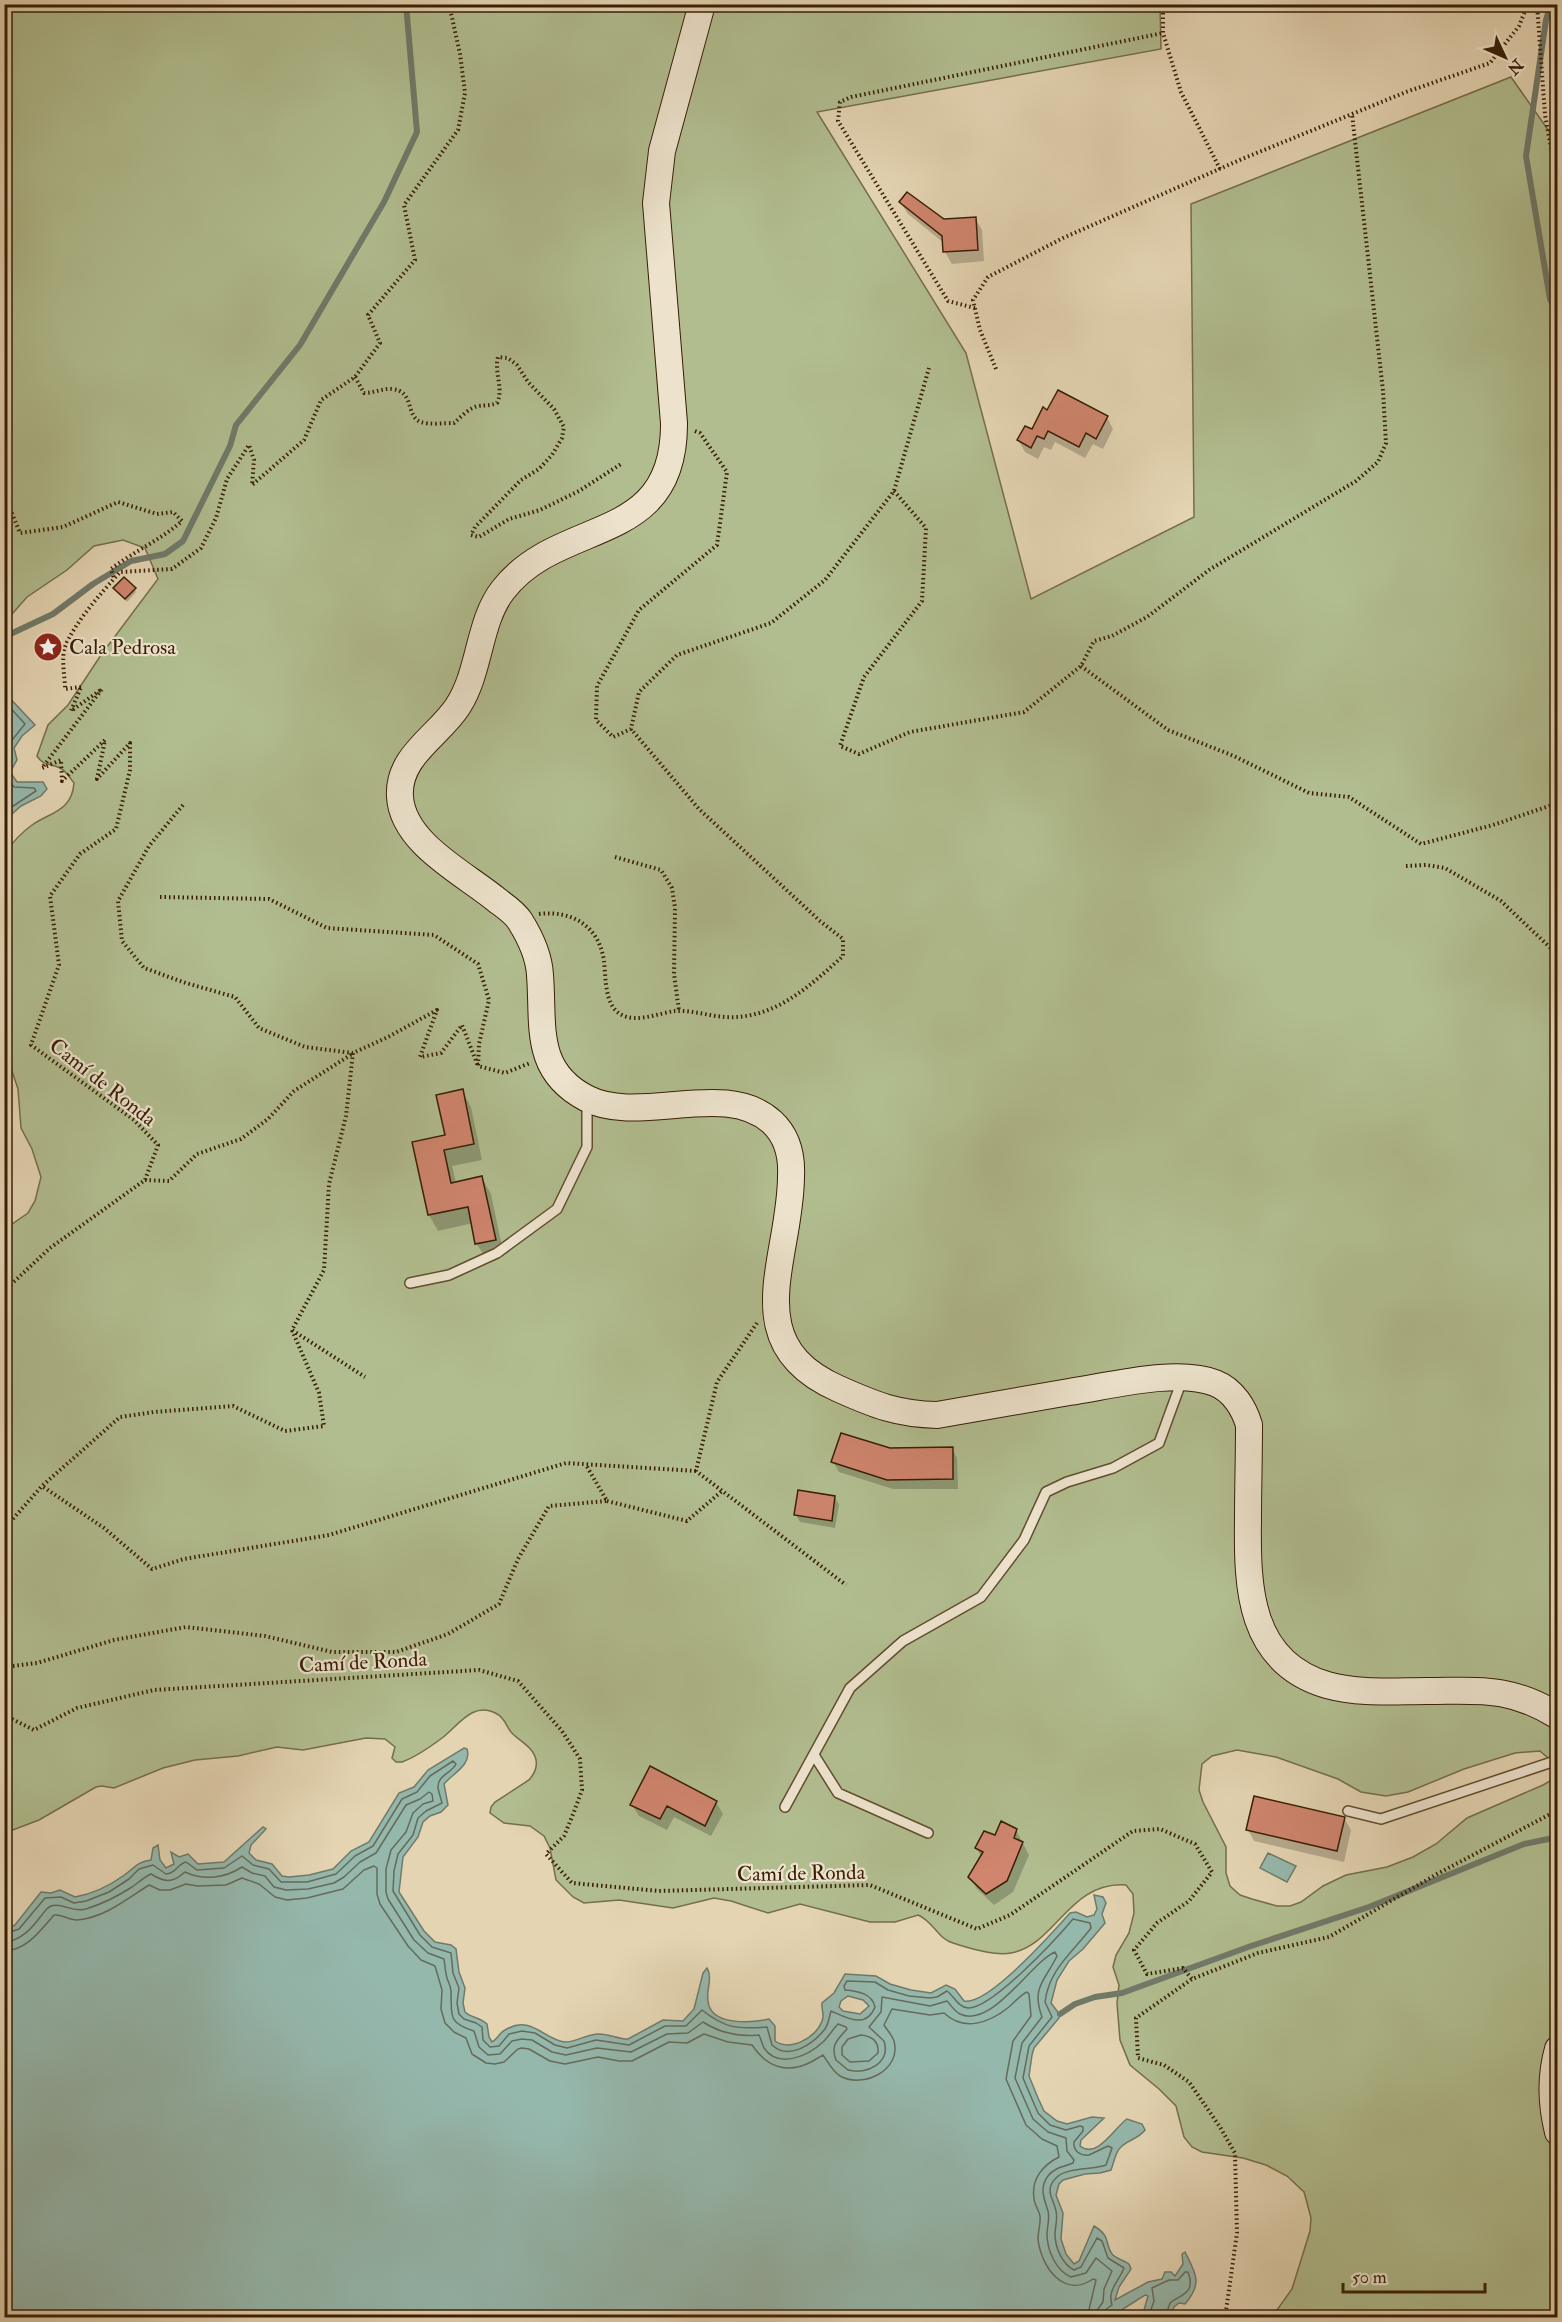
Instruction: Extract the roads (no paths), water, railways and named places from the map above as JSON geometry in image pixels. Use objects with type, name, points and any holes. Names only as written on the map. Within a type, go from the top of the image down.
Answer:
[{"type":"street","points":[[702,4],[662,151],[656,203],[674,423],[674,445],[669,467],[658,490],[632,514],[541,557],[503,589],[487,621],[474,674],[457,707],[407,766],[400,797],[406,820],[428,848],[517,916],[535,951],[540,972],[541,1031],[547,1055],[555,1073],[570,1087],[587,1099],[609,1107],[721,1104],[743,1108],[761,1114],[784,1136],[792,1164],[791,1192],[775,1314],[778,1331],[786,1347],[811,1374],[832,1386],[897,1412],[937,1415],[1144,1380],[1183,1378],[1217,1384],[1245,1411],[1249,1425],[1247,1568],[1251,1599],[1264,1634],[1275,1652],[1290,1667],[1309,1678],[1329,1685],[1365,1691],[1490,1691],[1516,1695],[1538,1704],[1557,1716]]},
{"type":"street","points":[[1557,2049],[1552,2082],[1557,2132]]},
{"type":"lane","points":[[410,1283],[449,1275],[497,1253],[557,1209],[587,1147],[587,1099]]},
{"type":"lane","points":[[785,1807],[850,1688],[903,1641],[981,1596],[1024,1540],[1046,1492],[1067,1482],[1113,1468],[1159,1443],[1183,1378]]},
{"type":"lane","points":[[814,1755],[838,1793],[928,1833]]},
{"type":"lane","points":[[1348,1811],[1382,1819],[1557,1760]]},
{"type":"water","points":[[5,693],[35,725],[22,736],[14,748],[17,760],[10,772],[17,782],[43,782],[47,789],[41,796],[21,806],[5,820]]},
{"type":"water","points":[[464,1748],[467,1749],[467,1760],[444,1784],[448,1805],[441,1812],[430,1816],[423,1822],[418,1837],[403,1857],[399,1892],[424,1931],[435,1942],[451,1945],[456,1949],[459,1972],[465,1988],[463,2003],[465,2012],[487,2024],[492,2042],[505,2030],[522,2025],[530,2026],[565,2042],[597,2034],[628,2039],[663,2020],[683,2021],[694,2009],[703,1973],[707,1968],[709,1972],[708,2001],[710,2009],[716,2015],[724,2019],[743,2022],[769,2019],[775,2026],[775,2041],[781,2044],[795,2044],[809,2037],[819,2027],[823,2016],[822,2003],[834,1993],[845,1974],[876,1976],[890,1984],[931,1993],[946,1985],[955,1989],[964,2001],[975,1999],[988,1992],[1020,1966],[1070,1913],[1076,1912],[1087,1917],[1094,1915],[1097,1909],[1094,1895],[1103,1897],[1106,1903],[1102,1914],[1105,1923],[1083,1949],[1069,1961],[1057,1980],[1051,2003],[1060,2015],[1034,2048],[1029,2076],[1044,2111],[1057,2121],[1067,2124],[1092,2117],[1104,2118],[1081,2140],[1080,2146],[1086,2149],[1099,2146],[1127,2119],[1142,2124],[1145,2130],[1119,2149],[1111,2170],[1085,2174],[1063,2180],[1059,2184],[1056,2195],[1063,2213],[1061,2239],[1066,2254],[1074,2264],[1079,2261],[1094,2226],[1103,2233],[1112,2254],[1129,2264],[1131,2269],[1119,2287],[1115,2300],[1148,2282],[1162,2279],[1165,2272],[1171,2272],[1175,2276],[1183,2264],[1182,2254],[1185,2252],[1196,2278],[1191,2297],[1185,2304],[1179,2303],[1174,2307],[1170,2318],[1142,2317],[1148,2296],[1145,2295],[1120,2311],[1111,2313],[1109,2318],[5,2317],[5,1930],[15,1925],[41,1892],[51,1893],[60,1890],[75,1897],[94,1892],[118,1880],[139,1864],[151,1860],[153,1848],[158,1845],[160,1860],[166,1868],[174,1864],[171,1852],[179,1857],[188,1854],[198,1864],[224,1862],[263,1827],[266,1829],[251,1845],[249,1853],[256,1860],[272,1864],[282,1876],[309,1875],[333,1869],[351,1851],[369,1842],[399,1793],[414,1787],[428,1770]],"holes":[[[848,1996],[863,2000],[869,2006],[860,2014],[843,2011],[839,2007],[841,2001]]]},
{"type":"water","points":[[1268,1853],[1296,1866],[1287,1882],[1260,1868]]},
{"type":"waterway","points":[[4,637],[53,614],[93,584],[131,561],[165,554],[183,541],[230,446],[236,425],[300,345],[384,202],[417,132],[406,4]]},
{"type":"waterway","points":[[1551,4],[1546,20],[1526,156],[1550,299],[1558,314]]},
{"type":"waterway","points":[[1060,2014],[1075,2004],[1095,1997],[1122,1993],[1251,1946],[1369,1907],[1524,1844],[1558,1837]]},
{"type":"place","name":"Cala Pedrosa","points":[[48,647]]}]
